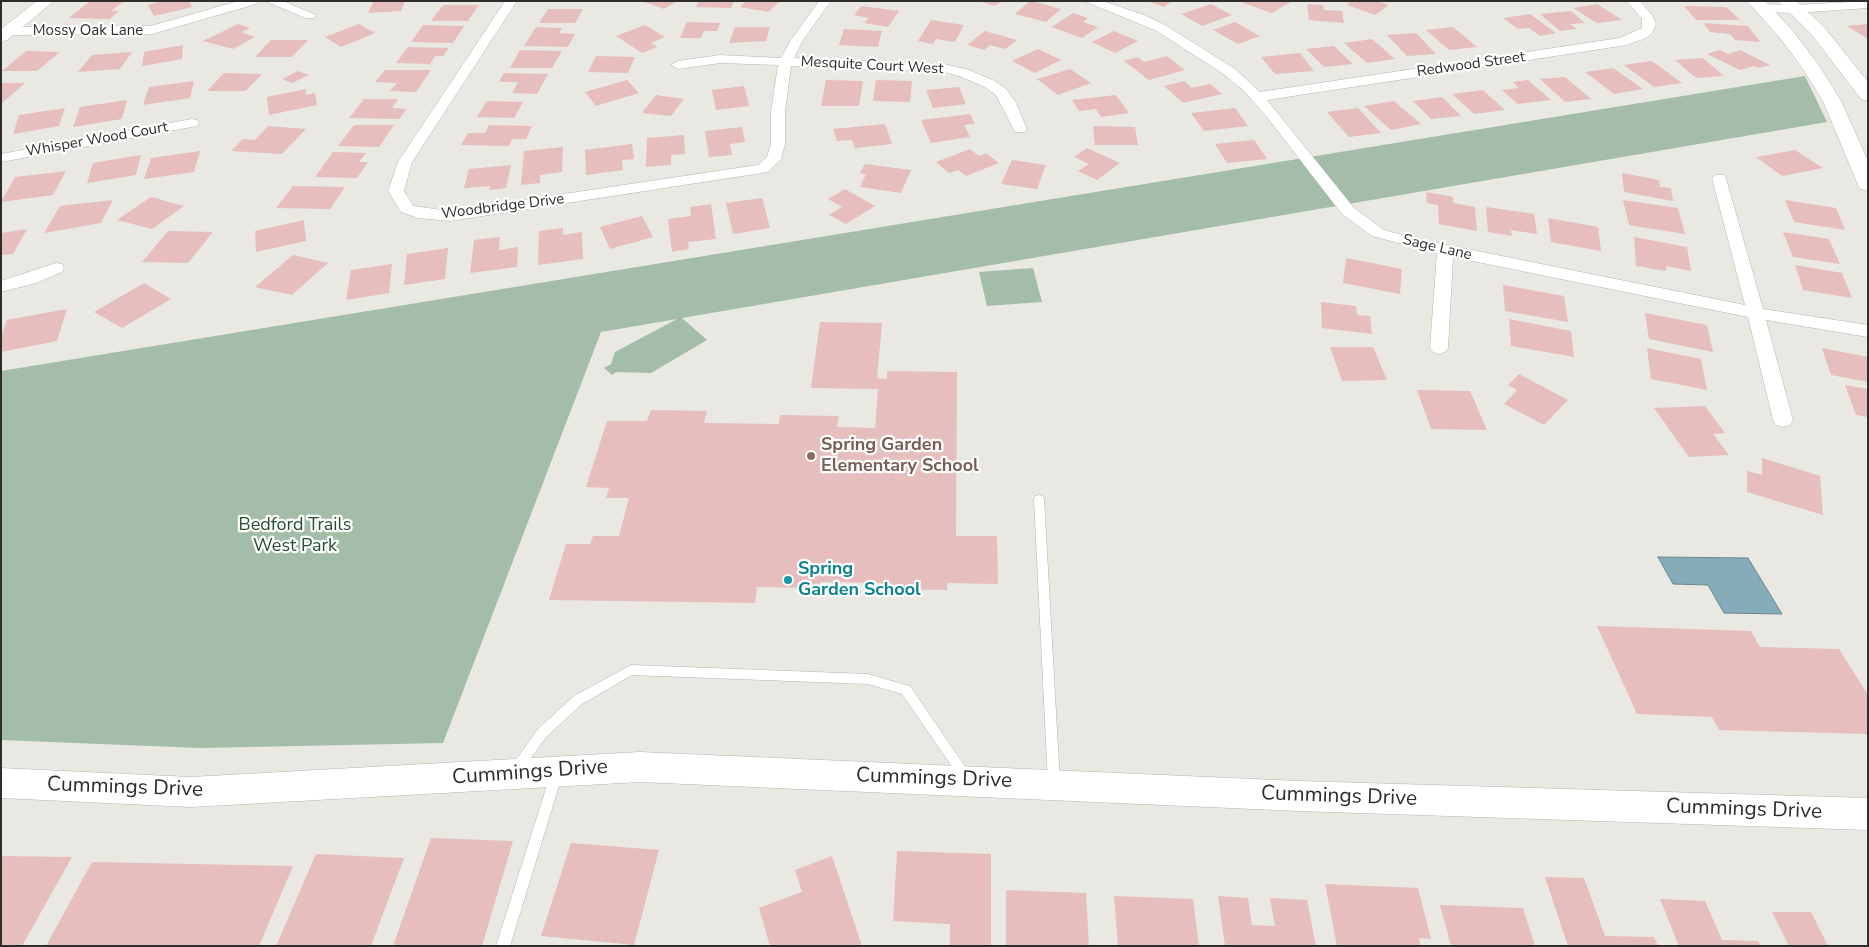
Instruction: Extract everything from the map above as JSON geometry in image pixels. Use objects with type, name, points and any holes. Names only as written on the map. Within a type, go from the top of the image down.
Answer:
[{"type":"main road","points":[[1758,4],[1809,64],[1832,101],[1868,185]]},
{"type":"main road","points":[[1790,5],[1818,31],[1868,95]]},
{"type":"street","points":[[5,34],[47,1]]},
{"type":"street","name":"Mossy Oak Lane","points":[[5,34],[152,30],[252,1]]},
{"type":"street","points":[[271,1],[310,15]]},
{"type":"street","name":"Woodbridge Drive","points":[[511,1],[405,162],[396,190],[400,200],[407,209],[418,213],[450,216],[763,169],[769,165],[775,154],[782,72],[785,63]]},
{"type":"street","points":[[785,63],[797,40],[825,1]]},
{"type":"street","name":"Sage Lane","points":[[1090,1],[1161,28],[1230,72],[1257,97],[1348,211],[1378,233],[1445,250],[1755,313],[1868,331]]},
{"type":"street","name":"Redwood Street","points":[[1257,97],[1622,42],[1642,35],[1648,30],[1648,18],[1633,1]]},
{"type":"street","points":[[1758,4],[1868,4]]},
{"type":"street","name":"Mesquite Court West","points":[[678,65],[720,59],[785,63],[918,66],[964,73],[990,84],[1001,92],[1008,101],[1020,129]]},
{"type":"street","name":"Whisper Wood Court","points":[[1,158],[192,123]]},
{"type":"street","points":[[1720,178],[1783,420]]},
{"type":"street","points":[[1438,348],[1445,250]]},
{"type":"street","points":[[1,287],[30,279],[56,268]]},
{"type":"street","name":"Cummings Drive","points":[[1,783],[191,792],[557,770],[640,767],[1299,796],[1868,814]]},
{"type":"lane","points":[[1039,499],[1054,784]]},
{"type":"lane","points":[[513,773],[542,733],[578,700],[631,670],[868,679],[906,690],[968,780]]},
{"type":"lane","points":[[503,946],[557,770]]},
{"type":"green space","name":"Bedford Trails West Park","points":[[1805,76],[1827,122],[682,318],[707,340],[651,373],[616,372],[612,375],[604,368],[611,364],[615,352],[677,319],[601,332],[443,743],[200,748],[1,740],[1,371]]},
{"type":"green space","points":[[1033,268],[1042,302],[987,306],[979,272]]},
{"type":"water","points":[[1658,557],[1748,558],[1782,614],[1724,613],[1708,585],[1673,584]]},
{"type":"building","points":[[90,1],[124,1],[111,11],[119,11],[110,19],[69,18]]},
{"type":"building","points":[[162,1],[189,1],[192,7],[154,16],[148,5]]},
{"type":"building","points":[[374,1],[405,1],[401,11],[368,13]]},
{"type":"building","points":[[642,1],[677,1],[664,9]]},
{"type":"building","points":[[699,1],[734,1],[731,8],[696,7]]},
{"type":"building","points":[[746,1],[780,1],[768,12],[740,7]]},
{"type":"building","points":[[980,1],[1002,1],[995,6]]},
{"type":"building","points":[[1030,1],[1061,9],[1046,22],[1015,14]]},
{"type":"building","points":[[1148,1],[1172,1],[1164,7]]},
{"type":"building","points":[[1246,1],[1292,1],[1272,13],[1243,3]]},
{"type":"building","points":[[1352,1],[1377,1],[1389,5],[1375,15],[1347,5]]},
{"type":"building","points":[[1211,4],[1232,15],[1202,26],[1181,14]]},
{"type":"building","points":[[1307,4],[1323,5],[1324,10],[1342,11],[1344,23],[1309,20]]},
{"type":"building","points":[[1597,4],[1622,20],[1597,23],[1573,8]]},
{"type":"building","points":[[443,5],[479,5],[468,21],[431,21]]},
{"type":"building","points":[[861,6],[899,11],[888,27],[864,23],[869,18],[854,15]]},
{"type":"building","points":[[1684,6],[1726,7],[1740,20],[1696,20]]},
{"type":"building","points":[[548,9],[583,9],[575,23],[539,23]]},
{"type":"building","points":[[1571,11],[1585,23],[1570,24],[1577,29],[1560,31],[1540,14]]},
{"type":"building","points":[[1073,13],[1088,18],[1083,22],[1098,27],[1082,38],[1052,27]]},
{"type":"building","points":[[1530,14],[1556,33],[1540,36],[1529,28],[1518,29],[1503,18]]},
{"type":"building","points":[[931,20],[964,25],[955,42],[936,39],[933,44],[918,41]]},
{"type":"building","points":[[687,22],[720,23],[717,31],[704,31],[701,38],[680,38]]},
{"type":"building","points":[[1235,22],[1260,36],[1238,44],[1213,30]]},
{"type":"building","points":[[1703,23],[1748,26],[1760,42],[1735,40],[1730,34],[1710,32]]},
{"type":"building","points":[[238,24],[250,28],[241,32],[255,37],[233,49],[203,41]]},
{"type":"building","points":[[359,24],[375,33],[341,47],[325,37]]},
{"type":"building","points":[[1868,24],[1868,39],[1847,26]]},
{"type":"building","points":[[423,25],[464,26],[453,43],[411,42]]},
{"type":"building","points":[[645,25],[665,37],[651,43],[657,47],[642,53],[616,36]]},
{"type":"building","points":[[536,27],[562,28],[559,33],[575,34],[568,47],[524,46]]},
{"type":"building","points":[[735,27],[770,27],[766,41],[729,43]]},
{"type":"building","points":[[1453,27],[1477,47],[1449,50],[1426,30]]},
{"type":"building","points":[[844,29],[882,31],[878,47],[839,45]]},
{"type":"building","points":[[985,31],[1017,40],[1005,49],[990,45],[984,50],[967,45]]},
{"type":"building","points":[[1114,31],[1138,41],[1115,53],[1092,42]]},
{"type":"building","points":[[1416,33],[1436,54],[1407,56],[1387,35]]},
{"type":"building","points":[[1372,39],[1395,59],[1367,63],[1344,43]]},
{"type":"building","points":[[271,40],[308,40],[292,57],[255,57]]},
{"type":"building","points":[[183,45],[182,59],[142,66],[144,52]]},
{"type":"building","points":[[1334,46],[1353,64],[1324,67],[1306,49]]},
{"type":"building","points":[[408,47],[449,48],[443,56],[435,56],[430,64],[396,63]]},
{"type":"building","points":[[1038,49],[1061,60],[1035,73],[1012,61]]},
{"type":"building","points":[[520,50],[562,51],[552,68],[510,68]]},
{"type":"building","points":[[1720,50],[1728,54],[1740,50],[1770,65],[1759,68],[1754,66],[1740,70],[1707,54]]},
{"type":"building","points":[[26,51],[60,52],[37,71],[2,71]]},
{"type":"building","points":[[132,52],[120,69],[78,72],[92,55]]},
{"type":"building","points":[[1300,53],[1314,71],[1275,74],[1261,57]]},
{"type":"building","points":[[596,56],[635,57],[628,73],[588,72]]},
{"type":"building","points":[[1167,56],[1185,70],[1149,80],[1124,61],[1138,57],[1144,62]]},
{"type":"building","points":[[1703,58],[1724,76],[1696,78],[1675,60]]},
{"type":"building","points":[[1652,61],[1682,83],[1654,87],[1624,65]]},
{"type":"building","points":[[1613,68],[1643,89],[1614,94],[1585,72]]},
{"type":"building","points":[[1070,69],[1091,83],[1058,95],[1037,79]]},
{"type":"building","points":[[385,70],[431,70],[416,92],[390,91],[397,83],[375,82]]},
{"type":"building","points":[[298,71],[309,75],[292,83],[282,79]]},
{"type":"building","points":[[224,73],[262,74],[246,91],[207,91]]},
{"type":"building","points":[[504,73],[548,74],[537,94],[512,93],[518,82],[499,82]]},
{"type":"building","points":[[1565,77],[1591,99],[1565,102],[1540,79]]},
{"type":"building","points":[[627,80],[639,93],[596,106],[585,92]]},
{"type":"building","points":[[826,80],[863,81],[859,106],[821,106]]},
{"type":"building","points":[[876,80],[912,81],[910,102],[873,101]]},
{"type":"building","points":[[1528,80],[1551,100],[1518,104],[1502,90],[1519,88],[1513,82]]},
{"type":"building","points":[[194,81],[190,98],[143,105],[149,87]]},
{"type":"building","points":[[1184,81],[1192,88],[1210,84],[1222,94],[1183,103],[1164,86]]},
{"type":"building","points":[[1,83],[25,83],[1,104]]},
{"type":"building","points":[[744,86],[749,106],[716,110],[712,90]]},
{"type":"building","points":[[959,87],[966,104],[933,108],[926,90]]},
{"type":"building","points":[[306,89],[306,95],[315,93],[317,105],[269,115],[267,97]]},
{"type":"building","points":[[1483,90],[1505,110],[1474,114],[1452,94]]},
{"type":"building","points":[[656,95],[684,99],[671,116],[642,113]]},
{"type":"building","points":[[1116,95],[1129,113],[1101,117],[1096,109],[1079,111],[1072,100]]},
{"type":"building","points":[[1442,97],[1461,116],[1431,119],[1413,101]]},
{"type":"building","points":[[364,99],[398,99],[392,108],[407,109],[399,119],[349,118]]},
{"type":"building","points":[[127,100],[122,119],[73,127],[80,107]]},
{"type":"building","points":[[487,101],[523,102],[514,118],[477,117]]},
{"type":"building","points":[[1394,101],[1421,124],[1391,130],[1364,106]]},
{"type":"building","points":[[65,108],[59,126],[13,134],[19,115]]},
{"type":"building","points":[[1235,108],[1248,126],[1204,131],[1191,113]]},
{"type":"building","points":[[1358,108],[1381,133],[1349,137],[1327,112]]},
{"type":"building","points":[[970,114],[975,124],[964,125],[970,137],[931,143],[921,120]]},
{"type":"building","points":[[885,124],[892,144],[855,148],[852,140],[837,141],[833,129]]},
{"type":"building","points":[[354,125],[394,125],[379,147],[338,146]]},
{"type":"building","points":[[489,125],[532,126],[526,139],[512,139],[509,146],[461,145],[468,133],[485,133]]},
{"type":"building","points":[[268,126],[306,129],[282,154],[231,151],[243,139],[255,140]]},
{"type":"building","points":[[1093,126],[1135,127],[1138,145],[1095,145]]},
{"type":"building","points":[[742,127],[745,142],[730,144],[732,155],[709,157],[705,131]]},
{"type":"building","points":[[684,135],[685,154],[671,155],[671,165],[646,167],[647,138]]},
{"type":"building","points":[[1254,140],[1267,159],[1227,163],[1215,144]]},
{"type":"building","points":[[632,144],[634,159],[622,160],[623,170],[586,175],[585,150]]},
{"type":"building","points":[[563,147],[562,172],[540,175],[540,183],[521,185],[524,151]]},
{"type":"building","points":[[1087,148],[1120,163],[1097,180],[1078,171],[1089,164],[1074,157]]},
{"type":"building","points":[[970,149],[979,156],[986,153],[999,163],[966,176],[958,170],[949,173],[936,162]]},
{"type":"building","points":[[1795,150],[1823,168],[1782,176],[1756,157]]},
{"type":"building","points":[[200,151],[194,172],[144,179],[151,158]]},
{"type":"building","points":[[333,152],[366,153],[359,162],[368,162],[357,178],[315,177]]},
{"type":"building","points":[[141,155],[136,175],[87,183],[93,163]]},
{"type":"building","points":[[1012,160],[1046,165],[1037,189],[1001,184]]},
{"type":"building","points":[[865,164],[911,170],[901,193],[860,187],[866,174],[860,173]]},
{"type":"building","points":[[511,165],[506,188],[489,190],[490,186],[464,188],[469,169]]},
{"type":"building","points":[[66,171],[53,195],[1,202],[15,177]]},
{"type":"building","points":[[1622,173],[1659,180],[1660,187],[1671,188],[1673,201],[1624,192]]},
{"type":"building","points":[[293,186],[345,187],[330,209],[276,208]]},
{"type":"building","points":[[845,189],[875,206],[846,224],[829,215],[842,207],[828,199]]},
{"type":"building","points":[[1426,192],[1453,197],[1453,203],[1475,207],[1477,231],[1439,224],[1438,205],[1427,203]]},
{"type":"building","points":[[151,197],[184,206],[152,229],[117,220]]},
{"type":"building","points":[[762,198],[770,228],[733,234],[726,203]]},
{"type":"building","points":[[113,200],[101,223],[44,233],[60,206]]},
{"type":"building","points":[[1623,200],[1678,208],[1685,234],[1629,225]]},
{"type":"building","points":[[1785,200],[1836,208],[1845,230],[1794,222]]},
{"type":"building","points":[[711,204],[716,239],[688,242],[689,249],[672,252],[668,219],[691,216],[690,207]]},
{"type":"building","points":[[1486,207],[1534,214],[1537,234],[1511,230],[1512,236],[1488,232]]},
{"type":"building","points":[[642,216],[653,237],[610,249],[600,227]]},
{"type":"building","points":[[1548,218],[1598,227],[1601,251],[1551,242]]},
{"type":"building","points":[[304,220],[306,241],[256,252],[255,231]]},
{"type":"building","points":[[563,228],[563,235],[582,232],[583,259],[538,265],[539,231]]},
{"type":"building","points":[[27,229],[13,254],[1,255],[1,233]]},
{"type":"building","points":[[168,231],[213,232],[188,263],[142,262]]},
{"type":"building","points":[[1783,232],[1829,239],[1840,264],[1793,257]]},
{"type":"building","points":[[500,237],[499,250],[518,247],[517,267],[470,273],[474,240]]},
{"type":"building","points":[[1634,237],[1687,247],[1691,271],[1666,266],[1666,271],[1636,266]]},
{"type":"building","points":[[448,248],[445,279],[404,285],[407,254]]},
{"type":"building","points":[[293,255],[328,263],[292,295],[255,287]]},
{"type":"building","points":[[1346,258],[1402,269],[1400,294],[1343,283]]},
{"type":"building","points":[[392,264],[389,293],[346,300],[351,270]]},
{"type":"building","points":[[1795,265],[1842,273],[1852,298],[1803,290]]},
{"type":"building","points":[[144,283],[171,299],[122,328],[94,312]]},
{"type":"building","points":[[1503,285],[1564,296],[1568,322],[1505,311]]},
{"type":"building","points":[[1321,302],[1356,306],[1357,315],[1370,316],[1372,334],[1322,328]]},
{"type":"building","points":[[67,309],[57,341],[1,352],[1,337],[7,320]]},
{"type":"building","points":[[1645,313],[1707,325],[1713,352],[1649,339]]},
{"type":"building","points":[[1509,319],[1571,331],[1574,357],[1511,346]]},
{"type":"building","points":[[820,322],[882,323],[877,378],[887,379],[887,371],[957,372],[956,536],[997,536],[998,584],[947,583],[947,590],[880,589],[881,583],[820,582],[820,588],[757,587],[755,603],[549,600],[566,544],[590,544],[593,536],[619,536],[629,498],[606,498],[609,488],[586,487],[607,421],[647,421],[651,410],[707,411],[704,423],[779,424],[780,415],[839,416],[837,427],[875,428],[878,389],[811,388]]},
{"type":"building","points":[[1330,347],[1373,347],[1387,380],[1342,381]]},
{"type":"building","points":[[1647,348],[1701,359],[1707,390],[1651,379]]},
{"type":"building","points":[[1822,348],[1868,357],[1868,382],[1831,375]]},
{"type":"building","points":[[1519,374],[1568,400],[1544,425],[1504,404],[1517,390],[1508,385]]},
{"type":"building","points":[[1845,385],[1868,389],[1868,417],[1856,415]]},
{"type":"building","points":[[1417,390],[1470,391],[1487,430],[1431,429]]},
{"type":"building","points":[[1705,406],[1725,433],[1713,434],[1729,455],[1689,457],[1654,408]]},
{"type":"building","points":[[1762,458],[1820,476],[1823,515],[1747,492],[1747,471],[1762,475]]},
{"type":"building","points":[[1597,626],[1751,631],[1760,647],[1839,649],[1868,695],[1868,734],[1719,730],[1712,717],[1637,714]]},
{"type":"building","points":[[431,838],[513,841],[482,946],[393,946]]},
{"type":"building","points":[[571,843],[659,850],[634,945],[541,936]]},
{"type":"building","points":[[897,851],[991,854],[991,946],[950,946],[950,924],[893,921]]},
{"type":"building","points":[[316,854],[404,858],[371,946],[276,946]]},
{"type":"building","points":[[1,856],[72,857],[22,946],[1,946]]},
{"type":"building","points":[[832,856],[862,946],[770,946],[759,908],[802,892],[795,870]]},
{"type":"building","points":[[92,862],[293,866],[259,946],[46,946]]},
{"type":"building","points":[[1545,877],[1584,878],[1605,936],[1654,937],[1658,946],[1568,946]]},
{"type":"building","points":[[1325,884],[1418,888],[1431,939],[1419,938],[1421,946],[1337,946]]},
{"type":"building","points":[[1006,890],[1086,893],[1089,946],[1006,946]]},
{"type":"building","points":[[1114,896],[1193,899],[1199,946],[1118,946]]},
{"type":"building","points":[[1218,896],[1248,898],[1252,925],[1275,926],[1270,898],[1307,900],[1316,946],[1225,946]]},
{"type":"building","points":[[1660,899],[1705,901],[1722,940],[1758,941],[1761,946],[1679,946]]},
{"type":"building","points":[[1440,905],[1523,908],[1535,946],[1451,946]]},
{"type":"building","points":[[1772,912],[1811,912],[1828,946],[1789,946]]},
{"type":"place","name":"Spring Garden Elementary School","points":[[811,456]]},
{"type":"place","name":"Spring Garden School","points":[[788,580]]}]
